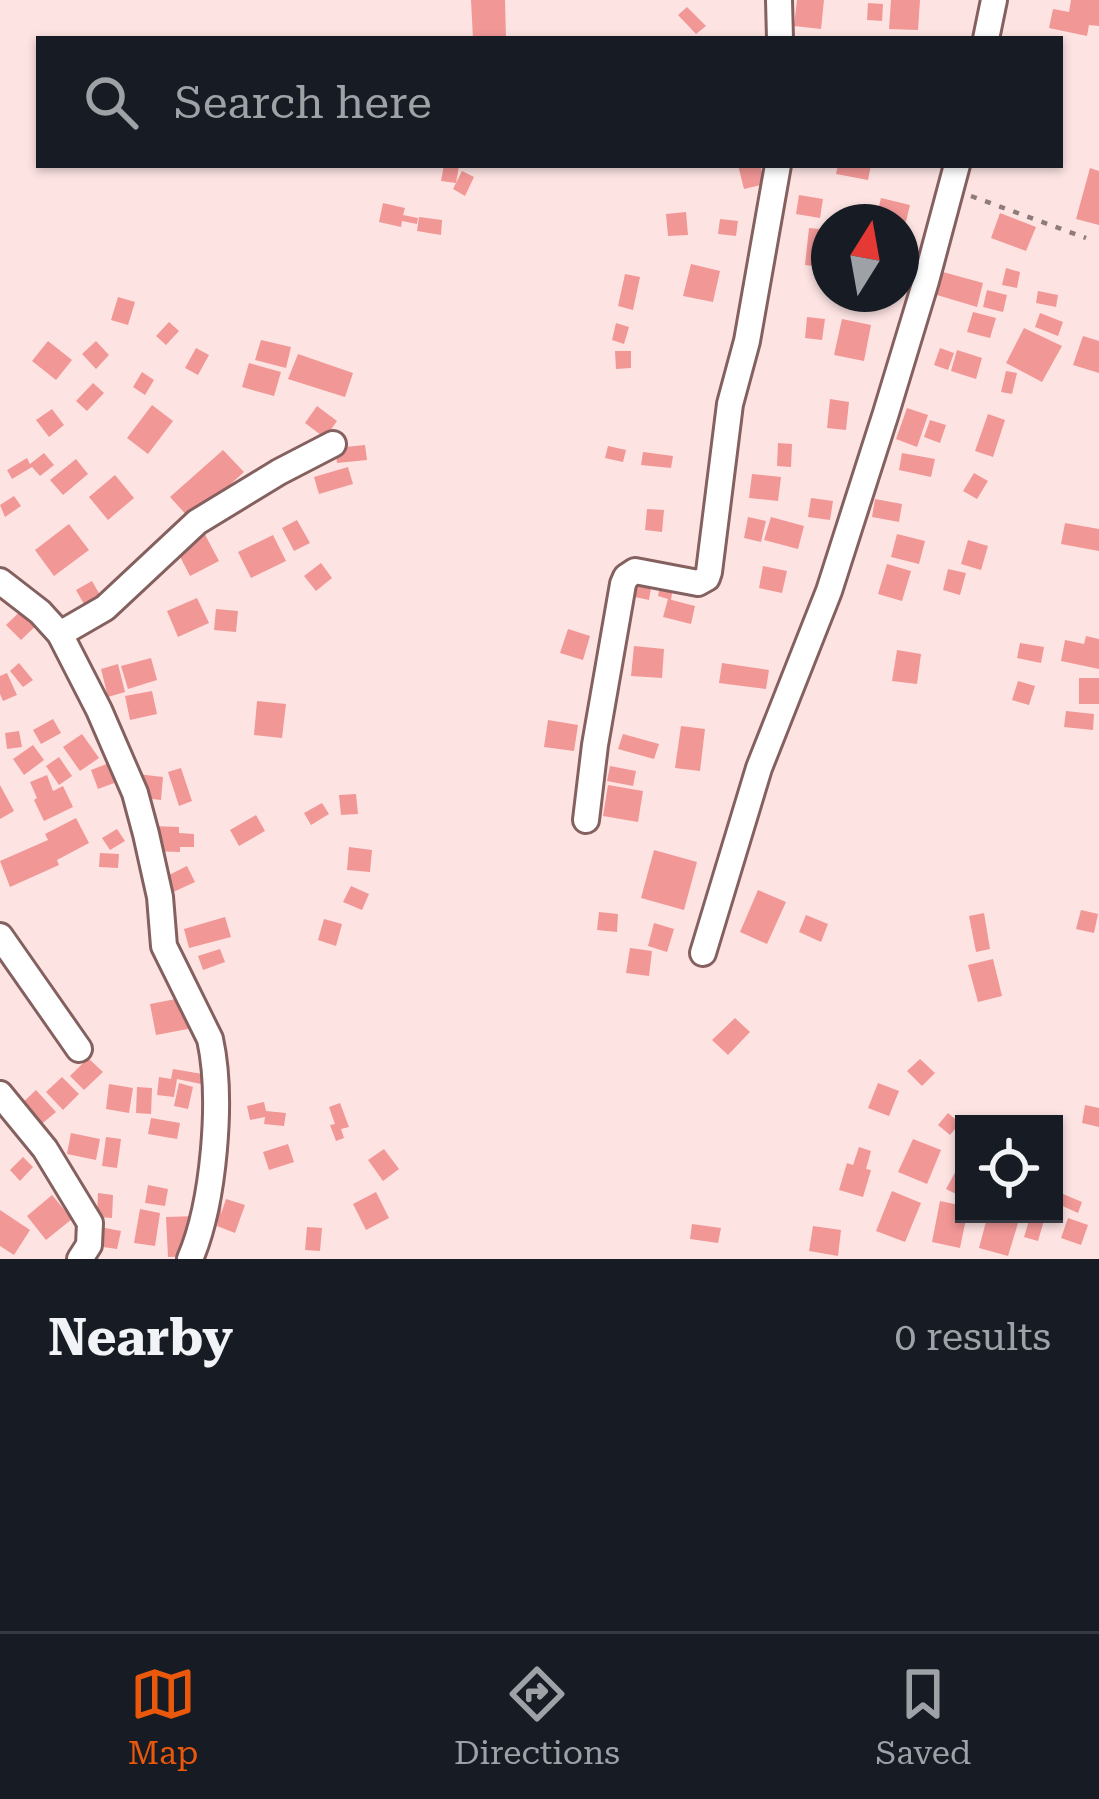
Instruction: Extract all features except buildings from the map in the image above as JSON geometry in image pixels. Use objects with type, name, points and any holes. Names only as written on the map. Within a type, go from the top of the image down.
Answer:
[{"type":"street","points":[[779,0],[780,36]]},
{"type":"street","points":[[987,36],[994,0]]},
{"type":"street","points":[[586,820],[622,584],[635,572],[698,583],[710,572],[730,404],[747,340],[777,168]]},
{"type":"street","points":[[703,953],[759,767],[829,591],[926,281],[953,177]]},
{"type":"street","points":[[60,634],[105,608],[197,522],[333,444]]},
{"type":"street","points":[[0,581],[60,634],[99,710],[135,793],[160,897],[164,946],[210,1039],[214,1146],[205,1211],[190,1259]]},
{"type":"street","points":[[0,936],[79,1049]]},
{"type":"street","points":[[0,1094],[45,1149],[90,1223],[89,1246],[80,1259]]},
{"type":"path","points":[[953,177],[1086,238]]}]
